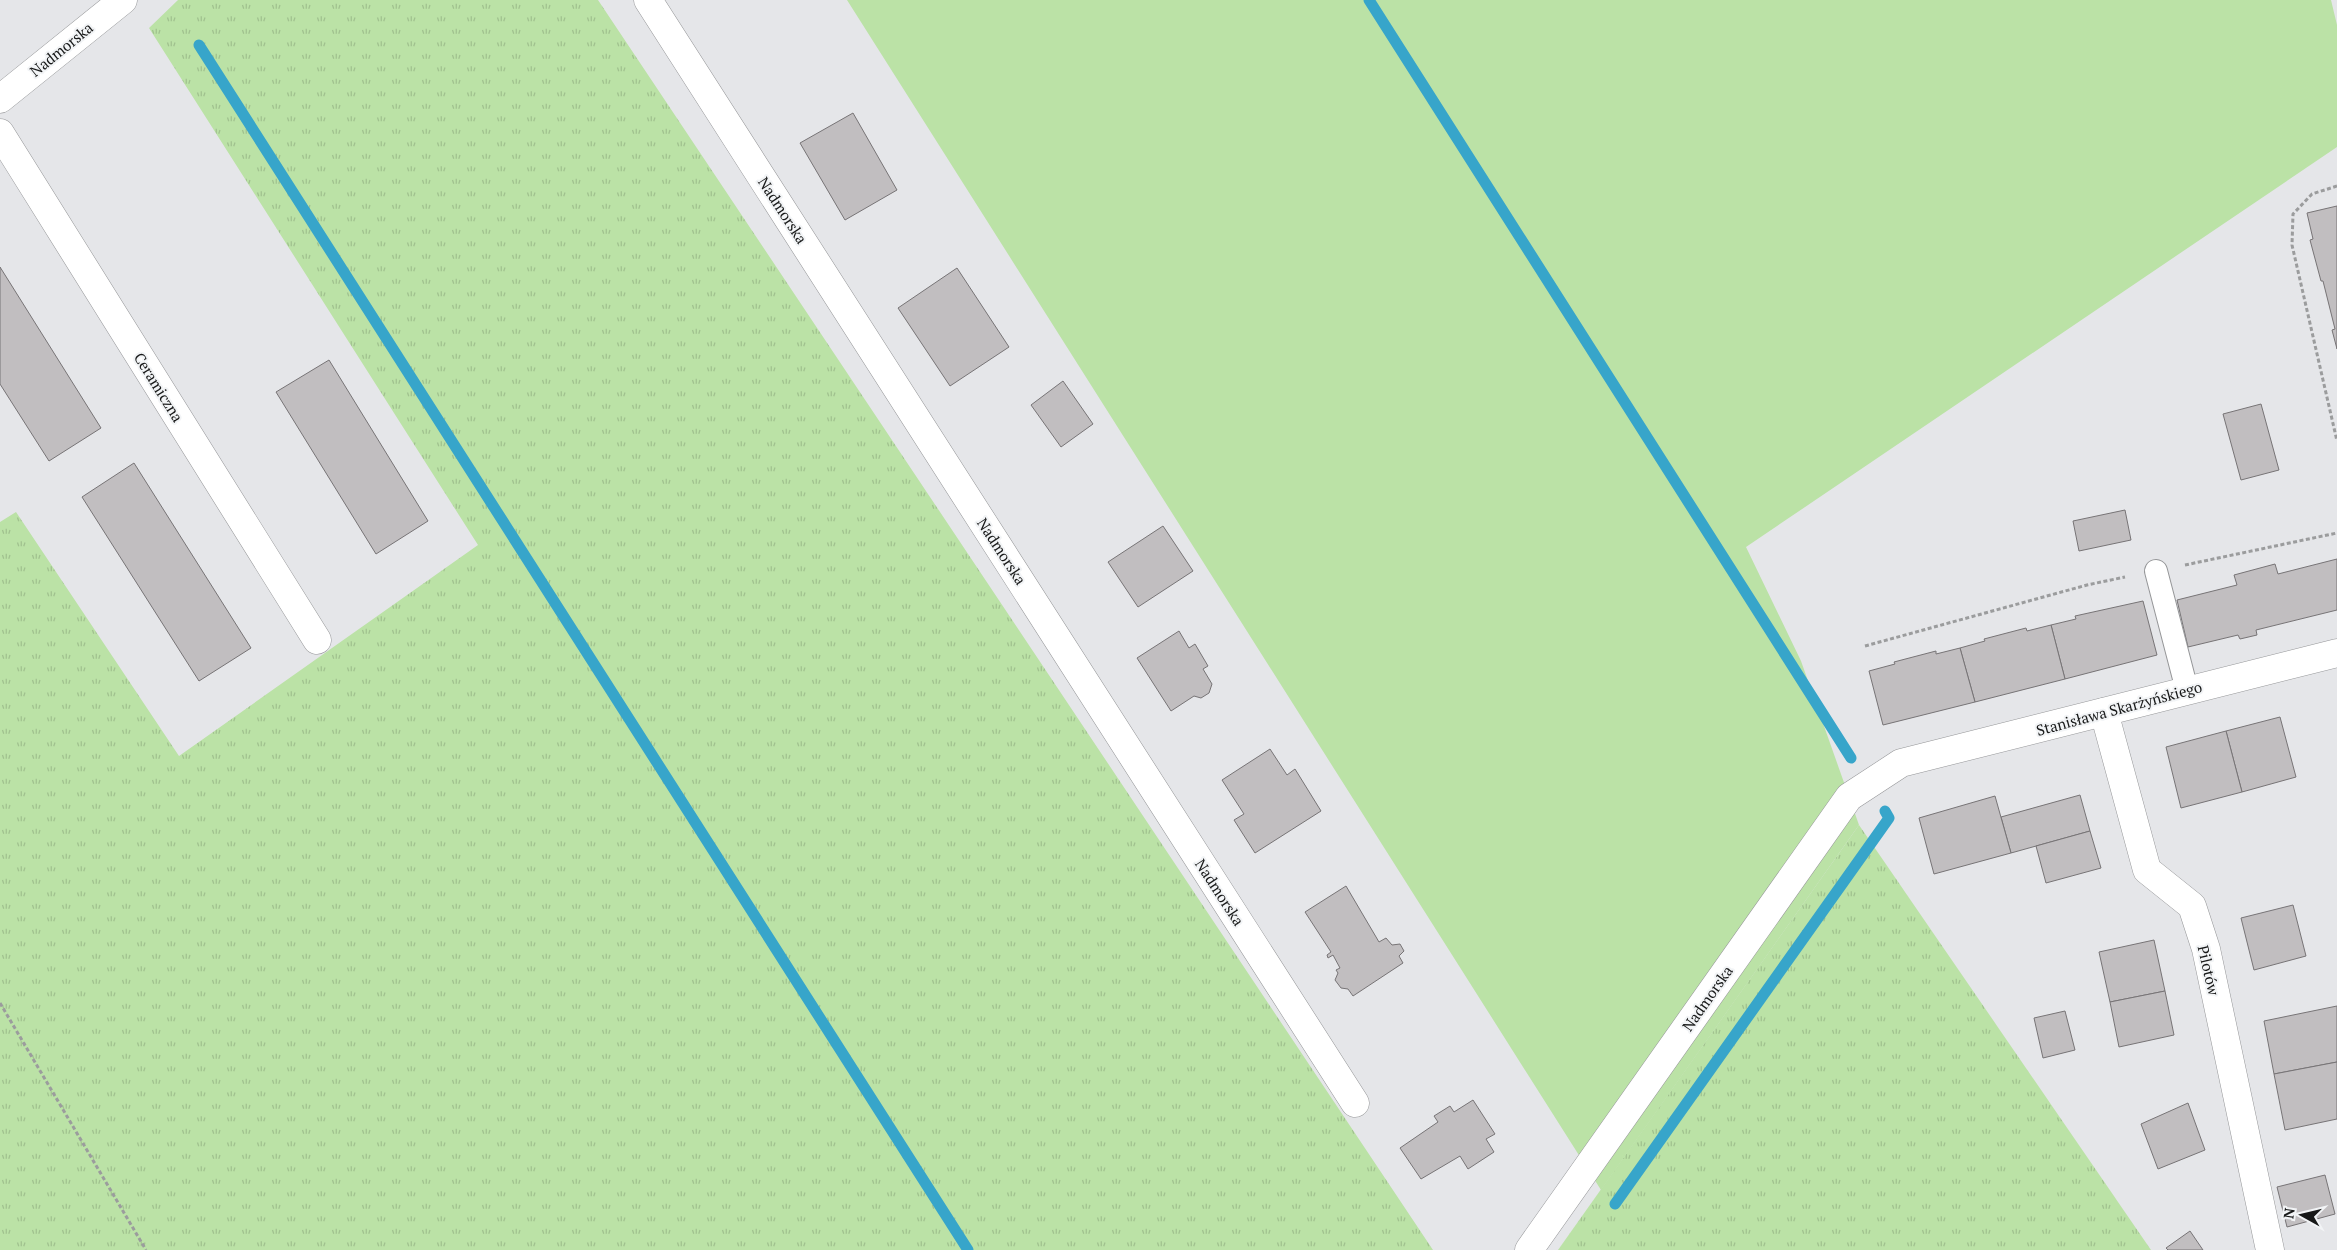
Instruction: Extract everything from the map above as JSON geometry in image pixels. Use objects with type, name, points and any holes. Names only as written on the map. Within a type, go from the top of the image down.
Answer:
[{"type":"street","name":"Nadmorska","points":[[0,99],[123,0]]},
{"type":"street","name":"Nadmorska","points":[[648,0],[1355,1103]]},
{"type":"street","name":"Ceramiczna","points":[[0,133],[317,640]]},
{"type":"street","name":"Stanisława Skarżyńskiego","points":[[1901,763],[2337,653]]},
{"type":"street","name":"Pilotów","points":[[2104,712],[2148,870],[2192,906],[2206,949],[2270,1250]]},
{"type":"street","name":"Nadmorska","points":[[1529,1250],[1849,797],[1901,763]]},
{"type":"lane","points":[[2156,570],[2187,690]]},
{"type":"path","points":[[2337,186],[2312,194],[2293,214],[2292,244],[2337,441]]},
{"type":"path","points":[[1865,646],[2087,585],[2337,533]]},
{"type":"path","points":[[0,1003],[146,1250]]},
{"type":"green space","points":[[178,0],[598,0],[1433,1250],[0,1250],[0,522],[16,512],[179,756],[478,545],[149,28]]},
{"type":"green space","points":[[847,0],[2331,0],[2337,25],[2337,147],[1746,547],[1801,661],[1859,825],[1601,1190]]},
{"type":"green space","points":[[1859,825],[2151,1250],[1558,1250]]},
{"type":"building","points":[[853,113],[897,190],[845,220],[800,143]]},
{"type":"building","points":[[2337,206],[2337,349],[2332,330],[2335,329],[2310,240],[2313,239],[2307,213]]},
{"type":"building","points":[[0,267],[101,428],[49,461],[0,384]]},
{"type":"building","points":[[957,268],[1009,347],[950,386],[898,308]]},
{"type":"building","points":[[329,360],[428,521],[376,554],[276,392]]},
{"type":"building","points":[[1063,381],[1093,424],[1061,447],[1031,405]]},
{"type":"building","points":[[2261,404],[2279,470],[2241,480],[2223,414]]},
{"type":"building","points":[[134,463],[251,648],[199,681],[82,497]]},
{"type":"building","points":[[2125,510],[2131,540],[2079,551],[2073,521]]},
{"type":"building","points":[[1163,526],[1193,571],[1138,607],[1108,562]]},
{"type":"building","points":[[2337,559],[2337,610],[2256,630],[2257,635],[2240,639],[2238,635],[2188,647],[2177,600],[2237,585],[2234,575],[2275,564],[2278,574]]},
{"type":"building","points":[[2143,601],[2157,655],[2065,679],[2051,625],[2076,619],[2075,616]]},
{"type":"building","points":[[2051,625],[2065,679],[1975,702],[1960,648],[1985,641],[1984,639],[2026,628],[2027,631]]},
{"type":"building","points":[[1179,631],[1189,648],[1195,644],[1208,666],[1203,669],[1212,684],[1209,693],[1201,698],[1194,696],[1171,711],[1137,658]]},
{"type":"building","points":[[1960,648],[1975,702],[1883,725],[1869,671],[1936,651],[1936,654]]},
{"type":"building","points":[[2280,717],[2296,777],[2242,792],[2226,731]]},
{"type":"building","points":[[2226,731],[2242,792],[2181,808],[2166,747]]},
{"type":"building","points":[[1270,749],[1287,775],[1295,769],[1321,811],[1255,853],[1234,820],[1244,814],[1222,780]]},
{"type":"building","points":[[2080,795],[2090,831],[2011,853],[2001,817]]},
{"type":"building","points":[[1995,796],[2011,853],[1934,874],[1919,818]]},
{"type":"building","points":[[2090,831],[2101,868],[2046,883],[2036,846]]},
{"type":"building","points":[[1346,886],[1379,942],[1386,938],[1392,945],[1400,944],[1404,951],[1399,956],[1403,963],[1353,996],[1348,989],[1341,988],[1335,980],[1338,973],[1336,970],[1340,968],[1333,955],[1328,958],[1327,955],[1331,952],[1305,912]]},
{"type":"building","points":[[2293,905],[2306,956],[2254,970],[2241,918]]},
{"type":"building","points":[[2154,940],[2165,991],[2110,1002],[2099,952]]},
{"type":"building","points":[[2165,991],[2174,1035],[2119,1047],[2110,1002]]},
{"type":"building","points":[[2337,1006],[2337,1062],[2274,1074],[2264,1021]]},
{"type":"building","points":[[2065,1011],[2075,1050],[2043,1058],[2034,1018]]},
{"type":"building","points":[[2337,1062],[2337,1119],[2285,1130],[2274,1074]]},
{"type":"building","points":[[1473,1100],[1495,1134],[1486,1139],[1494,1152],[1468,1169],[1460,1156],[1421,1179],[1400,1148],[1438,1122],[1434,1116],[1450,1106],[1454,1112]]},
{"type":"building","points":[[2188,1103],[2205,1150],[2158,1169],[2141,1124]]},
{"type":"building","points":[[2325,1175],[2335,1214],[2287,1227],[2277,1187]]},
{"type":"building","points":[[2190,1231],[2203,1250],[2168,1250],[2166,1248]]},
{"type":"waterway","points":[[1369,0],[1851,758]]},
{"type":"waterway","points":[[199,45],[968,1250]]},
{"type":"waterway","points":[[1615,1204],[1889,818],[1885,811]]}]
